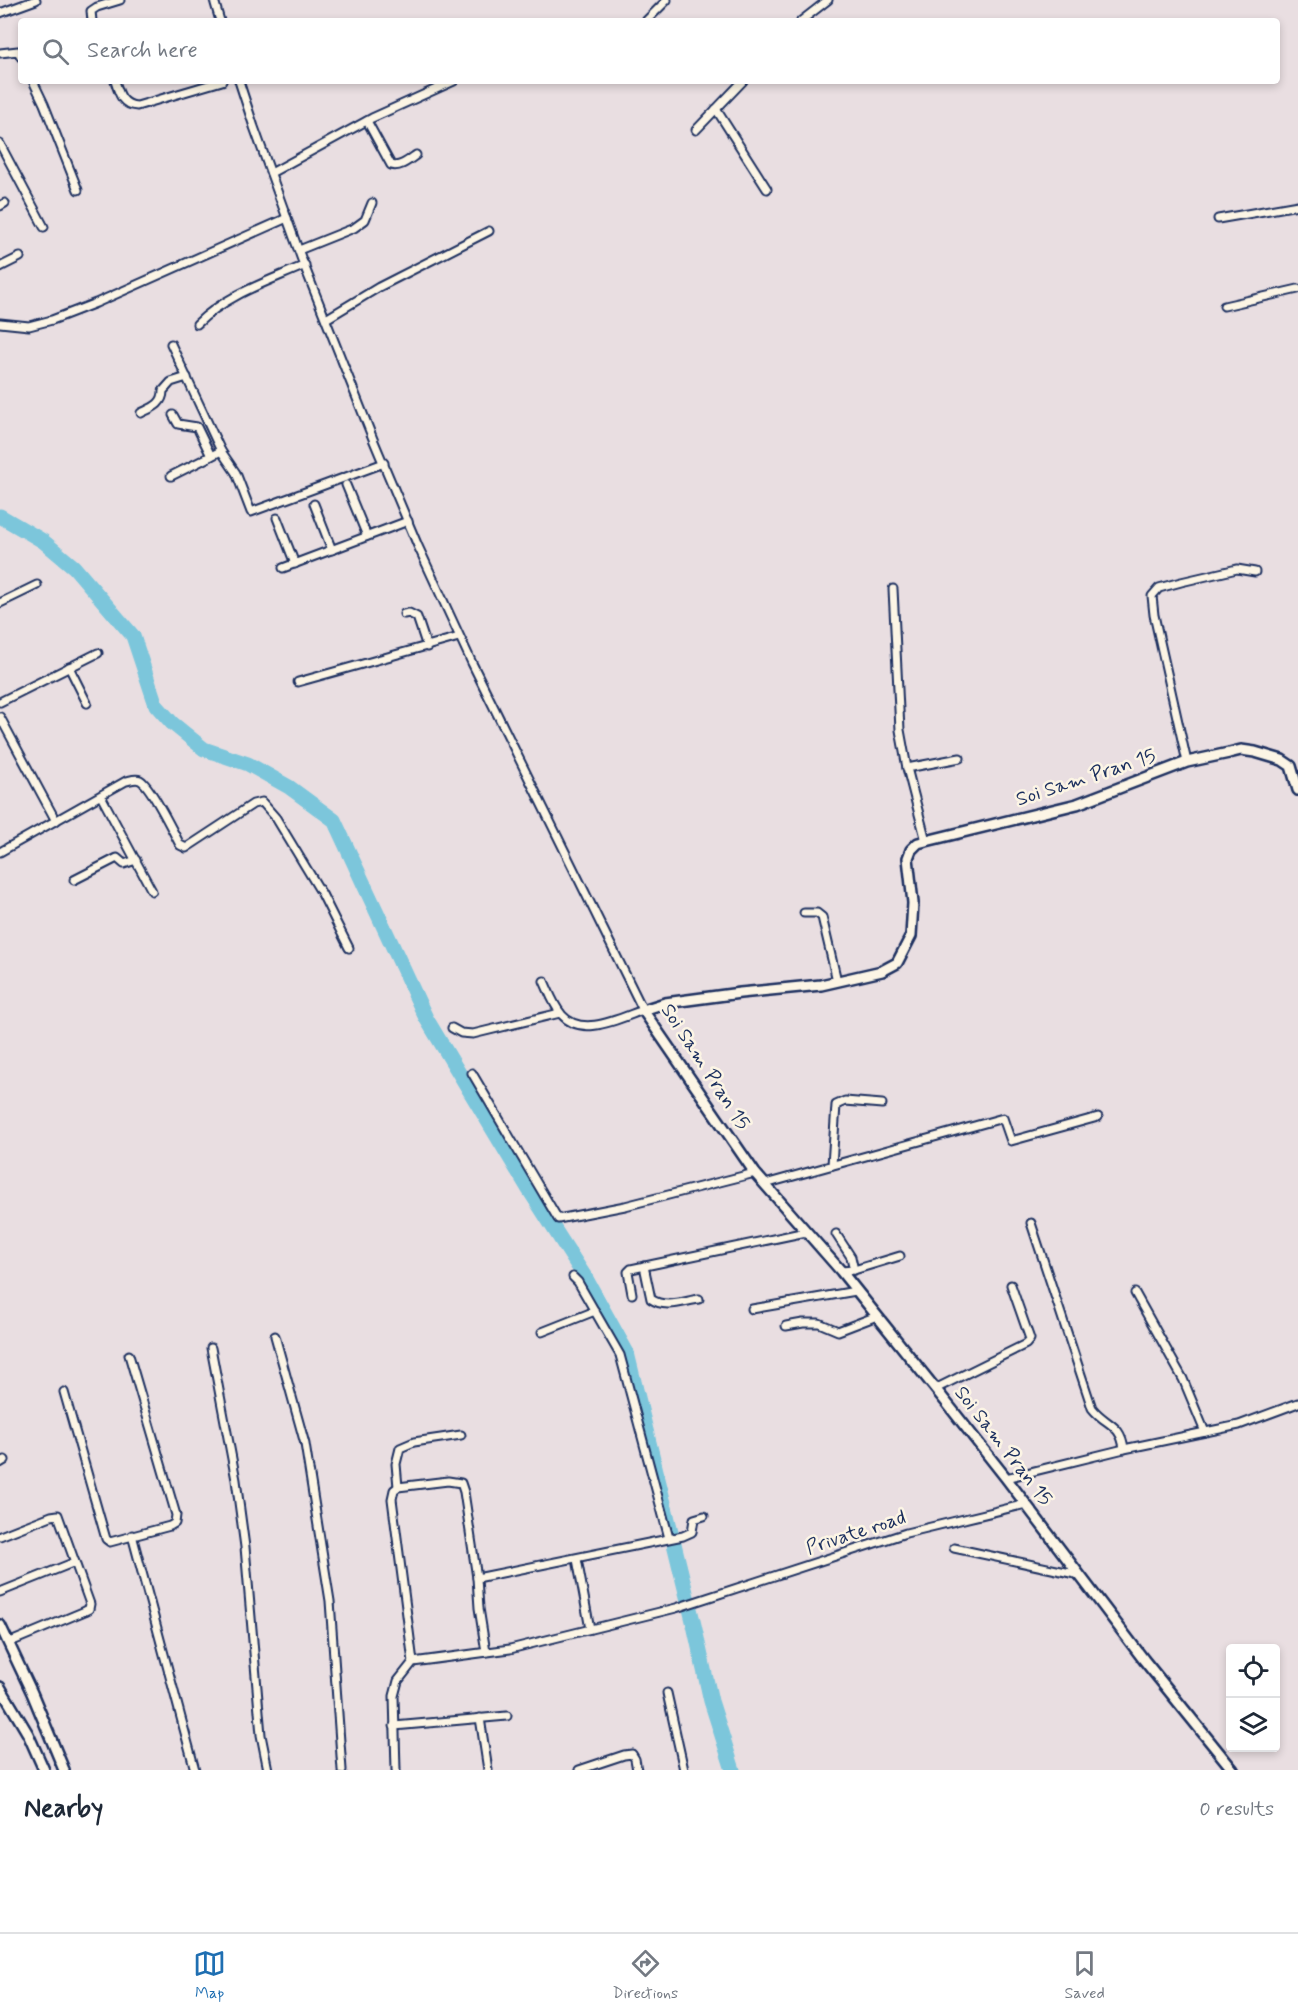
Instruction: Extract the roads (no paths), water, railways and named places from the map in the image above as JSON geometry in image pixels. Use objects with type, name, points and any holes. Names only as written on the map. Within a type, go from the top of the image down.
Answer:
[{"type":"street","points":[[0,13],[36,0]]},
{"type":"street","points":[[91,18],[91,11],[97,7],[120,0]]},
{"type":"street","points":[[214,0],[219,18]]},
{"type":"street","points":[[649,18],[667,0]]},
{"type":"street","points":[[805,18],[828,0]]},
{"type":"street","points":[[0,53],[18,51]]},
{"type":"street","points":[[34,84],[78,190]]},
{"type":"street","points":[[116,84],[128,106],[137,106],[212,84]]},
{"type":"street","points":[[240,84],[304,265],[408,521],[459,637],[643,1010],[612,1021],[586,1026],[560,1013],[544,981]]},
{"type":"street","points":[[271,173],[367,121],[447,84]]},
{"type":"street","points":[[696,130],[739,84]]},
{"type":"street","points":[[716,109],[766,189]]},
{"type":"street","points":[[367,121],[392,165],[403,164],[416,155]]},
{"type":"street","points":[[0,144],[44,227]]},
{"type":"street","points":[[0,164],[9,160]]},
{"type":"street","points":[[299,250],[354,228],[365,220],[372,203]]},
{"type":"street","points":[[1218,219],[1298,205]]},
{"type":"street","points":[[0,323],[29,326],[51,320],[96,303],[287,218]]},
{"type":"street","points":[[326,319],[379,287],[489,231]]},
{"type":"street","points":[[0,267],[20,257]]},
{"type":"street","points":[[197,324],[211,310],[236,296],[304,265]]},
{"type":"street","points":[[1224,306],[1298,289]]},
{"type":"street","points":[[171,344],[221,451],[236,472],[252,512],[384,463]]},
{"type":"street","points":[[141,414],[159,403],[163,398],[163,392],[171,382],[186,377]]},
{"type":"street","points":[[173,415],[178,424],[197,427],[211,456]]},
{"type":"street","points":[[171,476],[221,451]]},
{"type":"street","points":[[346,485],[367,536]]},
{"type":"street","points":[[314,504],[332,550]]},
{"type":"street","points":[[277,518],[295,564]]},
{"type":"street","points":[[283,568],[408,521]]},
{"type":"street","points":[[1187,762],[1154,615],[1152,596],[1159,588],[1203,577],[1242,569],[1254,572]]},
{"type":"street","points":[[0,603],[37,585]]},
{"type":"street","points":[[893,589],[898,712],[907,768],[926,841]]},
{"type":"street","points":[[404,614],[409,613],[417,617],[427,647]]},
{"type":"street","points":[[298,682],[459,637]]},
{"type":"street","points":[[0,702],[98,652]]},
{"type":"street","points":[[69,667],[87,703]]},
{"type":"street","points":[[0,717],[56,821]]},
{"type":"street","name":"Soi Sam Pran 15","points":[[1233,1770],[1144,1660],[1006,1478],[841,1271],[755,1173],[643,1010],[665,1003],[820,985],[882,971],[897,963],[911,936],[913,903],[908,858],[911,850],[918,843],[1077,804],[1187,762],[1241,750],[1282,760],[1292,766],[1298,790]]},
{"type":"street","points":[[907,768],[960,758]]},
{"type":"street","points":[[0,852],[133,779],[141,781],[180,845],[186,849],[254,804],[263,802],[276,818],[322,894],[349,948]]},
{"type":"street","points":[[100,796],[152,891]]},
{"type":"street","points":[[74,880],[117,858],[124,864],[136,860]]},
{"type":"street","points":[[804,912],[817,913],[822,917],[837,981]]},
{"type":"street","points":[[452,1028],[461,1033],[472,1034],[560,1013]]},
{"type":"street","points":[[472,1073],[558,1219],[625,1206],[755,1173]]},
{"type":"street","points":[[832,1165],[836,1105],[845,1101],[882,1104]]},
{"type":"street","points":[[765,1184],[1004,1118],[1011,1141],[1098,1117]]},
{"type":"street","points":[[1031,1223],[1092,1408],[1098,1416],[1119,1431],[1123,1438],[1124,1449]]},
{"type":"street","points":[[632,1294],[628,1272],[632,1269],[806,1232]]},
{"type":"street","points":[[837,1234],[851,1257],[854,1270]]},
{"type":"street","points":[[841,1271],[854,1270],[900,1257]]},
{"type":"street","points":[[644,1266],[651,1299],[668,1304],[699,1299]]},
{"type":"street","points":[[573,1277],[620,1355],[670,1538]]},
{"type":"street","points":[[935,1389],[1026,1344],[1030,1339],[1011,1285]]},
{"type":"street","points":[[752,1309],[856,1291]]},
{"type":"street","points":[[1135,1293],[1183,1379],[1205,1432]]},
{"type":"street","points":[[542,1332],[595,1311]]},
{"type":"street","points":[[786,1326],[819,1323],[838,1331],[877,1316]]},
{"type":"street","points":[[275,1336],[305,1444],[330,1601],[342,1770]]},
{"type":"street","points":[[211,1348],[236,1480],[261,1735],[267,1770]]},
{"type":"street","points":[[64,1392],[104,1535],[110,1542],[170,1526],[175,1523],[176,1515],[129,1355]]},
{"type":"street","points":[[1006,1478],[1257,1420],[1298,1403]]},
{"type":"street","points":[[398,1487],[396,1464],[400,1448],[414,1442],[461,1435]]},
{"type":"street","points":[[396,1770],[395,1689],[398,1681],[413,1662],[392,1499],[392,1494],[398,1487],[448,1481],[461,1483],[477,1578],[486,1652]]},
{"type":"street","name":"Private road","points":[[413,1662],[510,1649],[676,1608],[906,1533],[1026,1504]]},
{"type":"street","points":[[0,1536],[56,1515],[89,1600],[89,1609],[8,1643]]},
{"type":"street","points":[[477,1578],[683,1536],[692,1532],[694,1520],[704,1516]]},
{"type":"street","points":[[132,1535],[195,1770]]},
{"type":"street","points":[[954,1548],[1080,1575]]},
{"type":"street","points":[[577,1559],[590,1629]]},
{"type":"street","points":[[0,1592],[75,1562]]},
{"type":"street","points":[[0,1625],[41,1713],[64,1770]]},
{"type":"street","points":[[0,1687],[28,1734],[44,1770]]},
{"type":"street","points":[[667,1693],[684,1770]]},
{"type":"street","points":[[394,1726],[507,1716]]},
{"type":"street","points":[[480,1718],[488,1770]]},
{"type":"street","points":[[579,1770],[597,1768],[624,1755],[632,1754],[637,1770]]},
{"type":"waterway","points":[[0,516],[43,541],[74,567],[133,636],[156,705],[172,723],[204,749],[248,764],[289,787],[334,820],[426,1018],[528,1188],[585,1277],[627,1353],[711,1701],[733,1770]]}]
